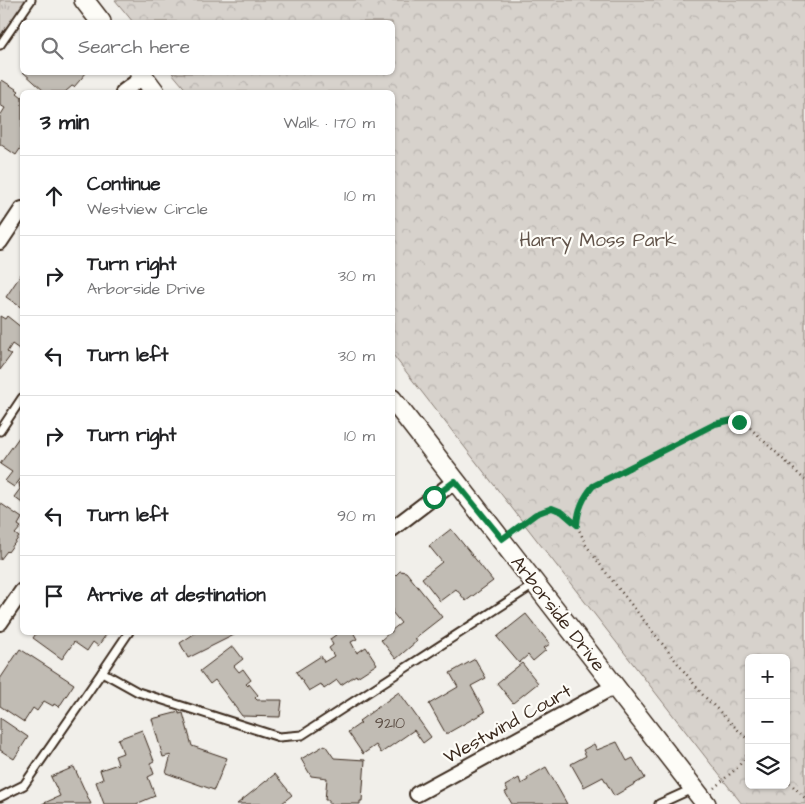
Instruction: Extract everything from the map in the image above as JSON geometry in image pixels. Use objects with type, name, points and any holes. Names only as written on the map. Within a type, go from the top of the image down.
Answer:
[{"type":"street","points":[[84,0],[99,20]]},
{"type":"street","points":[[125,90],[141,75],[153,90]]},
{"type":"street","points":[[0,242],[20,212]]},
{"type":"street","name":"Arborside Drive","points":[[395,403],[701,797]]},
{"type":"street","points":[[395,527],[455,481]]},
{"type":"street","points":[[0,623],[20,594]]},
{"type":"street","name":"Westwind Court","points":[[417,794],[615,686]]},
{"type":"lane","points":[[0,45],[31,0]]},
{"type":"lane","points":[[0,431],[20,401]]},
{"type":"lane","points":[[102,672],[138,692],[280,737],[302,735],[536,584]]},
{"type":"lane","points":[[0,797],[24,785],[127,635]]},
{"type":"lane","points":[[659,804],[701,797]]},
{"type":"path","points":[[745,737],[702,694],[586,545],[577,525],[577,516],[581,504],[593,486],[722,421],[732,420],[747,425],[805,480]]},
{"type":"path","points":[[502,539],[536,514],[552,508],[562,512],[577,525]]},
{"type":"path","points":[[701,797],[738,767],[745,757]]},
{"type":"path","points":[[790,783],[805,798]]},
{"type":"green space","points":[[0,0],[29,0],[0,41]]},
{"type":"green space","name":"Harry Moss Park","points":[[115,0],[805,0],[805,804],[742,804],[395,358],[395,90],[186,90],[174,75],[395,75],[395,20],[131,20]]},
{"type":"building","points":[[26,75],[84,75],[74,87],[72,86],[67,90],[43,90]]},
{"type":"building","points":[[2,80],[19,91],[17,93],[20,95],[20,149],[16,155],[0,144],[0,116],[5,108],[0,105],[0,83]]},
{"type":"building","points":[[20,276],[20,307],[6,297]]},
{"type":"building","points":[[0,316],[5,319],[7,316],[20,326],[20,350],[12,344],[7,352],[11,355],[0,370]]},
{"type":"building","points":[[20,436],[20,480],[14,487],[5,481],[12,472],[0,464]]},
{"type":"building","points":[[20,489],[20,502],[14,497]]},
{"type":"building","points":[[0,503],[20,517],[18,525],[20,528],[15,534],[19,537],[0,560]]},
{"type":"building","points":[[451,529],[493,581],[466,601],[456,589],[440,601],[422,578],[442,562],[429,546]]},
{"type":"building","points":[[400,571],[406,572],[442,617],[415,638],[417,641],[396,659],[381,640],[387,635],[395,635],[395,628],[401,623],[395,616],[395,576]]},
{"type":"building","points":[[526,614],[550,644],[533,661],[528,655],[519,663],[497,637]]},
{"type":"building","points":[[35,635],[106,635],[98,646],[93,642],[87,651],[74,642],[62,659],[33,638]]},
{"type":"building","points":[[192,635],[234,635],[188,658],[180,643]]},
{"type":"building","points":[[336,635],[355,635],[357,639],[351,642],[357,653],[366,647],[377,664],[341,685],[337,680],[324,689],[321,684],[309,691],[296,672],[321,656],[324,662],[334,656],[329,648],[333,645],[330,639]]},
{"type":"building","points":[[233,646],[243,659],[234,666],[239,672],[243,669],[251,680],[246,684],[248,686],[249,684],[258,695],[255,698],[257,700],[282,700],[280,717],[242,716],[215,680],[210,684],[200,671]]},
{"type":"building","points":[[20,649],[74,684],[59,707],[44,701],[37,711],[33,708],[24,722],[0,706],[0,679]]},
{"type":"building","points":[[475,659],[486,678],[471,686],[485,712],[446,734],[429,704],[458,687],[450,673]]},
{"type":"building","points":[[522,663],[538,683],[513,703],[497,683]]},
{"type":"building","points":[[399,692],[431,737],[423,743],[414,730],[381,753],[376,745],[363,754],[348,732],[361,723],[359,721]]},
{"type":"building","points":[[179,712],[179,714],[183,713],[192,746],[227,758],[214,790],[166,773],[171,755],[163,757],[152,719]]},
{"type":"building","points":[[0,718],[28,737],[14,759],[0,750]]},
{"type":"building","points":[[142,730],[154,761],[150,763],[154,774],[148,777],[155,796],[136,804],[104,804],[96,782],[103,779],[100,770],[118,764],[115,756],[123,753],[118,739]]},
{"type":"building","points":[[617,742],[627,761],[633,758],[645,778],[614,796],[603,777],[584,787],[571,764],[586,756],[583,750],[594,744],[597,750]]},
{"type":"building","points":[[325,745],[334,758],[365,760],[362,801],[360,801],[360,804],[329,804],[329,800],[325,800],[327,778],[311,776],[301,759]]},
{"type":"building","points":[[74,767],[91,804],[42,804],[60,796],[51,777]]},
{"type":"building","points":[[546,767],[567,804],[512,804],[505,792],[508,791],[505,786],[519,778],[521,784],[528,780],[527,778]]},
{"type":"building","points":[[275,774],[292,795],[281,804],[237,804]]},
{"type":"route","points":[[434,497],[455,481],[502,539],[536,514],[552,508],[562,512],[577,525],[577,516],[581,504],[593,486],[715,424],[732,420],[739,422]]}]
